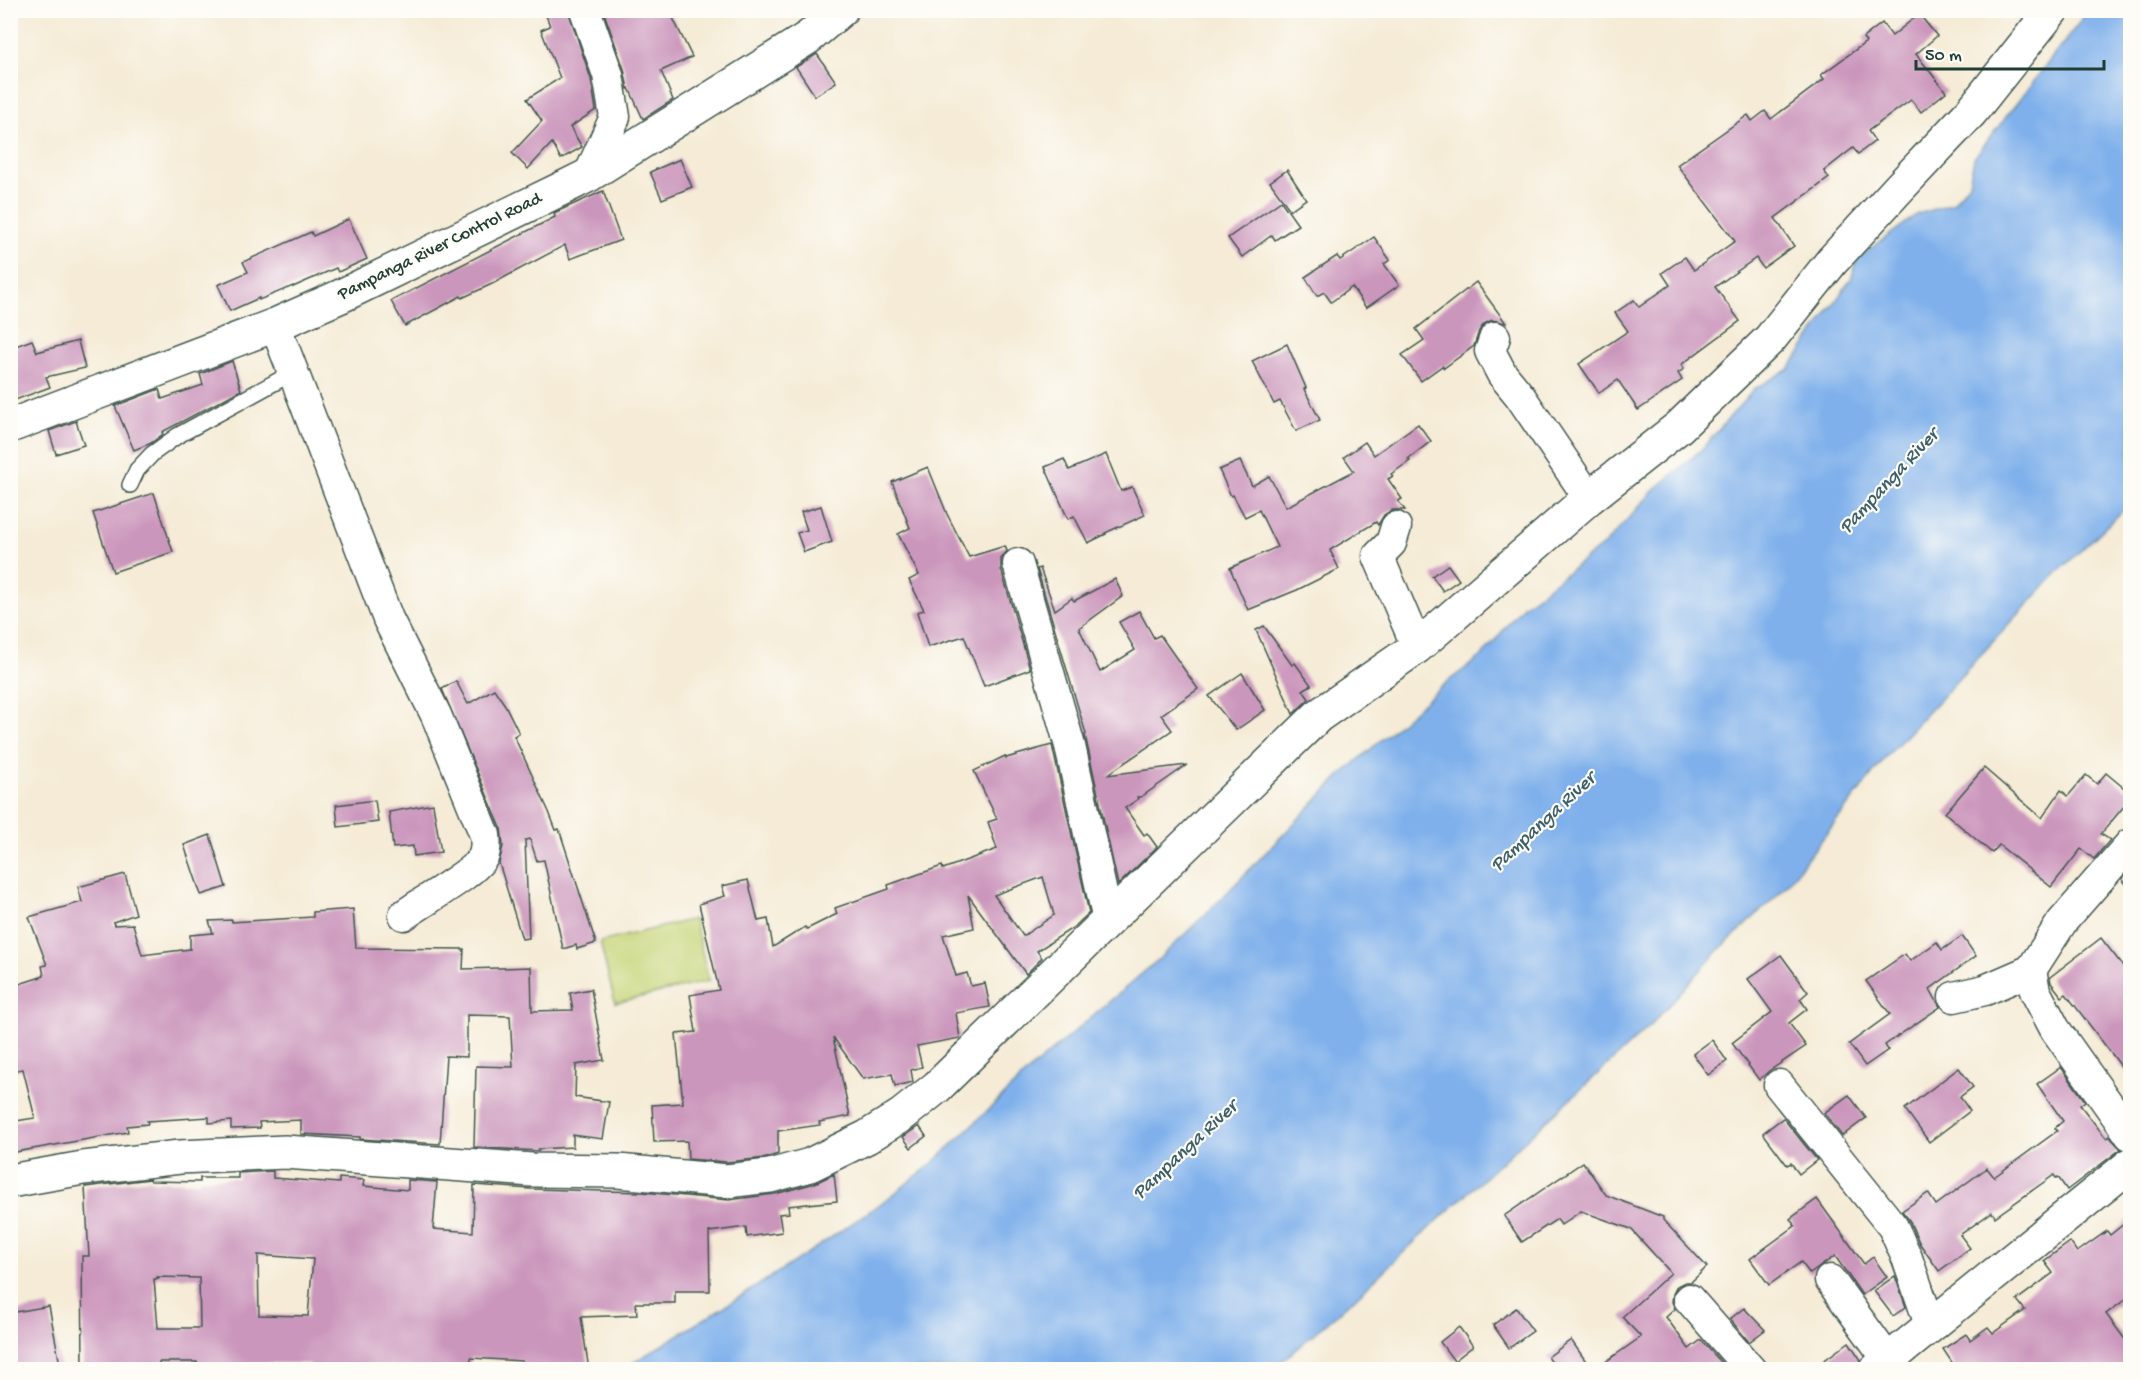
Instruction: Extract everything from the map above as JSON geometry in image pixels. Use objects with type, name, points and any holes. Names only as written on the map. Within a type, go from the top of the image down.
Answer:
[{"type":"street","points":[[585,10],[608,75],[615,117],[589,175]]},
{"type":"street","name":"Pampanga River Control Road","points":[[10,426],[275,325],[340,296],[589,175],[809,37],[841,10]]},
{"type":"street","points":[[10,1181],[83,1168],[180,1157],[285,1152],[532,1170],[618,1171],[727,1180],[771,1176],[810,1165],[867,1137],[902,1115],[937,1087],[1318,716],[1417,647],[1589,498],[1679,427],[1770,339],[1832,261],[1971,112],[2052,10]]},
{"type":"street","points":[[275,325],[388,620],[436,715],[485,836],[486,847],[483,857],[456,881],[404,915]]},
{"type":"street","points":[[1495,337],[1490,351],[1502,374],[1520,396],[1589,498]]},
{"type":"street","points":[[1396,526],[1391,543],[1378,556],[1417,647]]},
{"type":"street","points":[[1018,564],[1070,746],[1108,921]]},
{"type":"street","points":[[1954,998],[1985,990],[2031,970],[2062,922],[2130,844]]},
{"type":"street","points":[[2031,970],[2035,991],[2055,1029],[2130,1135]]},
{"type":"street","points":[[1779,1085],[1893,1227],[1907,1258],[1930,1325]]},
{"type":"street","points":[[1830,1280],[1882,1365],[2130,1165]]},
{"type":"street","points":[[1689,1299],[1751,1370]]},
{"type":"lane","points":[[130,485],[137,470],[152,454],[177,436],[292,373]]},
{"type":"green space","points":[[694,919],[709,981],[615,1003],[600,942]]},
{"type":"water","name":"Pampanga River","points":[[2089,10],[2130,11],[2130,504],[2056,574],[1885,758],[1782,891],[1720,949],[1649,1027],[1353,1300],[1273,1369],[623,1369],[751,1290],[886,1200],[934,1162],[1032,1068],[1159,959],[1216,904],[1340,776],[1447,682],[1482,656],[1523,606],[1606,543],[1653,491],[1701,450],[1754,389],[1789,369],[1851,279],[1858,258],[1918,214],[1953,203],[1969,183],[1974,158]]},
{"type":"building","points":[[544,10],[568,10],[591,79],[596,110],[570,127],[582,147],[561,159],[552,143],[528,169],[512,153],[542,121],[527,99],[560,78],[541,30],[550,26]]},
{"type":"building","points":[[603,10],[669,10],[692,57],[661,71],[673,100],[643,119],[628,89],[624,69]]},
{"type":"building","points":[[1919,14],[1937,36],[1916,54],[1946,92],[1921,112],[1911,100],[1868,131],[1875,141],[1858,154],[1853,148],[1824,171],[1829,178],[1775,218],[1794,246],[1763,268],[1756,258],[1715,287],[1740,321],[1681,365],[1684,369],[1678,373],[1682,380],[1638,410],[1618,380],[1599,393],[1579,364],[1628,331],[1615,313],[1634,300],[1639,307],[1670,285],[1662,273],[1685,257],[1694,270],[1735,241],[1677,165],[1748,115],[1752,121],[1765,111],[1771,119],[1824,79],[1821,75],[1866,42],[1863,38],[1882,23],[1892,36]]},
{"type":"building","points":[[817,54],[836,82],[815,96],[796,67]]},
{"type":"building","points":[[680,159],[692,187],[662,199],[650,172]]},
{"type":"building","points":[[1287,170],[1306,199],[1290,210],[1270,182]]},
{"type":"building","points":[[603,191],[621,240],[570,259],[565,245],[492,284],[462,298],[461,296],[405,326],[391,301],[555,217],[554,213]]},
{"type":"building","points":[[1281,201],[1298,225],[1275,240],[1272,235],[1242,257],[1228,238]]},
{"type":"building","points":[[349,219],[367,259],[338,272],[336,268],[230,311],[218,285],[248,272],[243,262],[311,232],[313,236]]},
{"type":"building","points":[[1374,237],[1390,260],[1384,264],[1399,285],[1366,308],[1352,287],[1331,302],[1324,292],[1317,296],[1305,277],[1337,256],[1340,260]]},
{"type":"building","points":[[1476,282],[1506,323],[1492,320],[1484,324],[1474,346],[1444,368],[1442,366],[1421,381],[1402,355],[1424,340],[1416,329]]},
{"type":"building","points":[[32,340],[37,352],[78,341],[85,368],[46,377],[50,387],[10,402],[10,348]]},
{"type":"building","points":[[1287,344],[1306,388],[1304,389],[1320,420],[1296,431],[1280,401],[1274,404],[1252,361]]},
{"type":"building","points":[[232,361],[241,390],[162,432],[163,434],[151,443],[134,450],[115,406],[159,389],[162,399],[203,385],[200,374]]},
{"type":"building","points":[[76,421],[84,445],[56,454],[49,431]]},
{"type":"building","points":[[1418,424],[1431,441],[1388,479],[1402,499],[1398,501],[1405,510],[1392,510],[1384,515],[1378,525],[1376,522],[1330,550],[1339,569],[1297,590],[1248,610],[1230,568],[1277,547],[1259,510],[1245,517],[1233,495],[1231,496],[1219,470],[1240,461],[1252,486],[1269,476],[1286,507],[1354,471],[1344,457],[1365,442],[1374,455]]},
{"type":"building","points":[[1106,454],[1121,491],[1132,487],[1145,515],[1088,543],[1074,516],[1068,519],[1045,467],[1064,459],[1069,470]]},
{"type":"building","points":[[928,467],[947,514],[969,557],[1005,546],[1007,551],[1001,559],[1001,569],[1030,669],[984,686],[964,636],[928,647],[917,612],[924,610],[909,580],[919,575],[898,534],[910,528],[892,482]]},
{"type":"building","points":[[154,493],[173,552],[113,572],[93,513]]},
{"type":"building","points":[[821,506],[832,542],[804,552],[797,533],[807,530],[801,512]]},
{"type":"building","points":[[1448,565],[1459,580],[1443,591],[1432,576]]},
{"type":"building","points":[[1040,568],[1055,610],[1072,598],[1074,601],[1115,579],[1123,596],[1079,628],[1100,672],[1135,650],[1119,622],[1139,611],[1154,638],[1160,635],[1198,689],[1161,715],[1172,730],[1107,775],[1187,765],[1141,797],[1137,797],[1138,799],[1125,808],[1144,835],[1147,833],[1157,847],[1118,885],[1086,734],[1037,569]]},
{"type":"building","points":[[1264,626],[1292,665],[1295,663],[1311,685],[1303,690],[1309,699],[1293,714],[1256,630]]},
{"type":"building","points":[[1242,673],[1265,710],[1236,730],[1209,696]]},
{"type":"building","points":[[456,681],[468,704],[494,689],[505,705],[519,733],[514,736],[556,830],[559,829],[596,943],[577,949],[576,945],[563,949],[544,860],[537,861],[530,839],[525,840],[529,938],[522,939],[499,863],[503,846],[501,828],[442,689]]},
{"type":"building","points":[[1052,745],[1089,913],[1074,927],[1037,951],[1042,958],[1026,974],[968,895],[974,928],[943,935],[956,976],[967,973],[971,986],[985,983],[990,1007],[956,1013],[960,1038],[917,1046],[922,1067],[911,1070],[913,1082],[895,1086],[892,1074],[863,1079],[833,1037],[850,1116],[819,1122],[820,1125],[778,1131],[778,1154],[766,1158],[727,1162],[688,1159],[687,1141],[654,1142],[652,1105],[683,1103],[676,1034],[696,1032],[690,995],[719,990],[699,904],[725,896],[722,886],[748,880],[758,921],[768,919],[773,947],[805,927],[807,929],[837,914],[835,908],[889,889],[888,885],[942,866],[943,869],[997,849],[988,822],[997,819],[974,771],[1005,756],[1006,758]],"holes":[[[1043,877],[1054,915],[1023,936],[994,895]]]},
{"type":"building","points":[[1984,768],[2042,818],[2061,790],[2068,796],[2086,775],[2097,784],[2106,773],[2130,793],[2130,799],[2101,834],[2110,840],[2094,859],[2081,849],[2051,887],[1999,845],[1992,853],[1945,813]]},
{"type":"building","points":[[375,800],[378,822],[338,827],[336,805]]},
{"type":"building","points":[[433,804],[441,852],[414,856],[413,846],[393,848],[389,812]]},
{"type":"building","points":[[210,835],[226,887],[201,895],[184,845]]},
{"type":"building","points":[[2130,870],[2130,889],[2122,879]]},
{"type":"building","points":[[125,874],[136,914],[113,922],[114,925],[133,924],[142,955],[190,949],[190,935],[213,933],[209,921],[232,920],[232,922],[313,917],[313,912],[353,909],[356,948],[464,949],[463,969],[531,967],[532,1011],[573,1010],[570,993],[591,989],[604,1060],[576,1065],[575,1097],[609,1102],[603,1139],[573,1135],[573,1147],[538,1149],[538,1151],[474,1147],[476,1066],[513,1067],[510,1016],[467,1015],[467,1057],[446,1056],[440,1144],[301,1134],[301,1120],[259,1122],[260,1128],[231,1129],[231,1121],[209,1123],[209,1117],[147,1121],[148,1124],[127,1126],[128,1132],[10,1153],[10,1122],[35,1118],[23,1069],[10,1071],[10,987],[44,976],[42,966],[47,965],[29,917],[82,902],[78,887]]},
{"type":"building","points":[[1962,936],[1976,956],[1930,989],[1940,1007],[1885,1045],[1888,1050],[1865,1066],[1849,1044],[1890,1014],[1866,981],[1905,954],[1910,961],[1937,942],[1942,950]]},
{"type":"building","points":[[2101,938],[2130,975],[2130,1078],[2066,994],[2062,997],[2051,983],[2050,977]]},
{"type":"building","points":[[1781,955],[1808,992],[1800,999],[1807,1009],[1789,1023],[1806,1046],[1759,1080],[1732,1043],[1772,1012],[1748,979]]},
{"type":"building","points":[[1712,1040],[1727,1061],[1708,1075],[1693,1054]]},
{"type":"building","points":[[2061,1067],[2085,1101],[2080,1105],[2106,1138],[2109,1136],[2121,1149],[2067,1190],[2054,1175],[1995,1217],[1992,1212],[1960,1235],[1970,1248],[1939,1271],[1920,1244],[1909,1220],[1902,1211],[1928,1193],[1936,1205],[1987,1168],[1994,1177],[2057,1131],[2055,1128],[2063,1121],[2037,1084]]},
{"type":"building","points":[[1959,1068],[1973,1087],[1960,1097],[1970,1111],[1929,1142],[1905,1109]]},
{"type":"building","points":[[1849,1095],[1866,1118],[1842,1136],[1824,1113]]},
{"type":"building","points":[[1783,1118],[1817,1160],[1799,1174],[1791,1163],[1787,1165],[1763,1133]]},
{"type":"building","points":[[919,1126],[926,1136],[911,1148],[903,1137]]},
{"type":"building","points":[[1583,1162],[1606,1195],[1663,1217],[1663,1220],[1707,1267],[1691,1282],[1677,1286],[1672,1302],[1675,1309],[1666,1317],[1689,1349],[1701,1340],[1728,1370],[1594,1370],[1641,1337],[1622,1317],[1671,1273],[1631,1229],[1581,1211],[1561,1225],[1557,1219],[1522,1242],[1504,1216]]},
{"type":"building","points":[[273,1171],[273,1178],[339,1183],[339,1178],[364,1180],[363,1186],[408,1190],[408,1180],[437,1182],[433,1229],[473,1232],[474,1185],[642,1192],[729,1200],[775,1194],[815,1183],[834,1174],[837,1201],[788,1206],[789,1213],[779,1214],[782,1232],[747,1237],[746,1227],[709,1232],[710,1291],[675,1291],[675,1303],[636,1303],[637,1315],[581,1317],[589,1370],[522,1370],[522,1361],[471,1358],[470,1370],[310,1370],[310,1364],[251,1363],[251,1370],[197,1370],[197,1362],[159,1362],[159,1370],[83,1370],[82,1256],[89,1256],[85,1187],[150,1179],[151,1181],[200,1182],[200,1178],[238,1178],[238,1173]],"holes":[[[258,1255],[313,1259],[308,1316],[259,1315]],[[157,1277],[199,1278],[200,1328],[158,1328],[154,1279],[158,1279]]]},
{"type":"building","points":[[1817,1199],[1864,1264],[1873,1257],[1887,1277],[1862,1295],[1835,1256],[1810,1274],[1801,1262],[1769,1285],[1750,1259],[1795,1226],[1790,1219]]},
{"type":"building","points":[[2130,1219],[2130,1296],[2106,1314],[2130,1346],[2130,1370],[1957,1370],[1943,1349],[1966,1334],[1970,1340],[1988,1327],[1993,1333],[2025,1310],[2017,1300],[2053,1273],[2044,1261],[2070,1242],[2077,1252],[2107,1231],[2110,1235]]},
{"type":"building","points":[[1895,1276],[1906,1307],[1893,1316],[1874,1291]]},
{"type":"building","points":[[49,1306],[61,1370],[10,1370],[10,1313]]},
{"type":"building","points":[[1516,1308],[1533,1331],[1509,1348],[1493,1325]]},
{"type":"building","points":[[1744,1308],[1765,1330],[1749,1342],[1730,1319]]},
{"type":"building","points":[[1459,1327],[1473,1346],[1454,1361],[1440,1342]]},
{"type":"building","points":[[1571,1340],[1592,1370],[1557,1370],[1548,1357]]},
{"type":"building","points":[[1849,1342],[1861,1360],[1858,1370],[1811,1370]]}]
